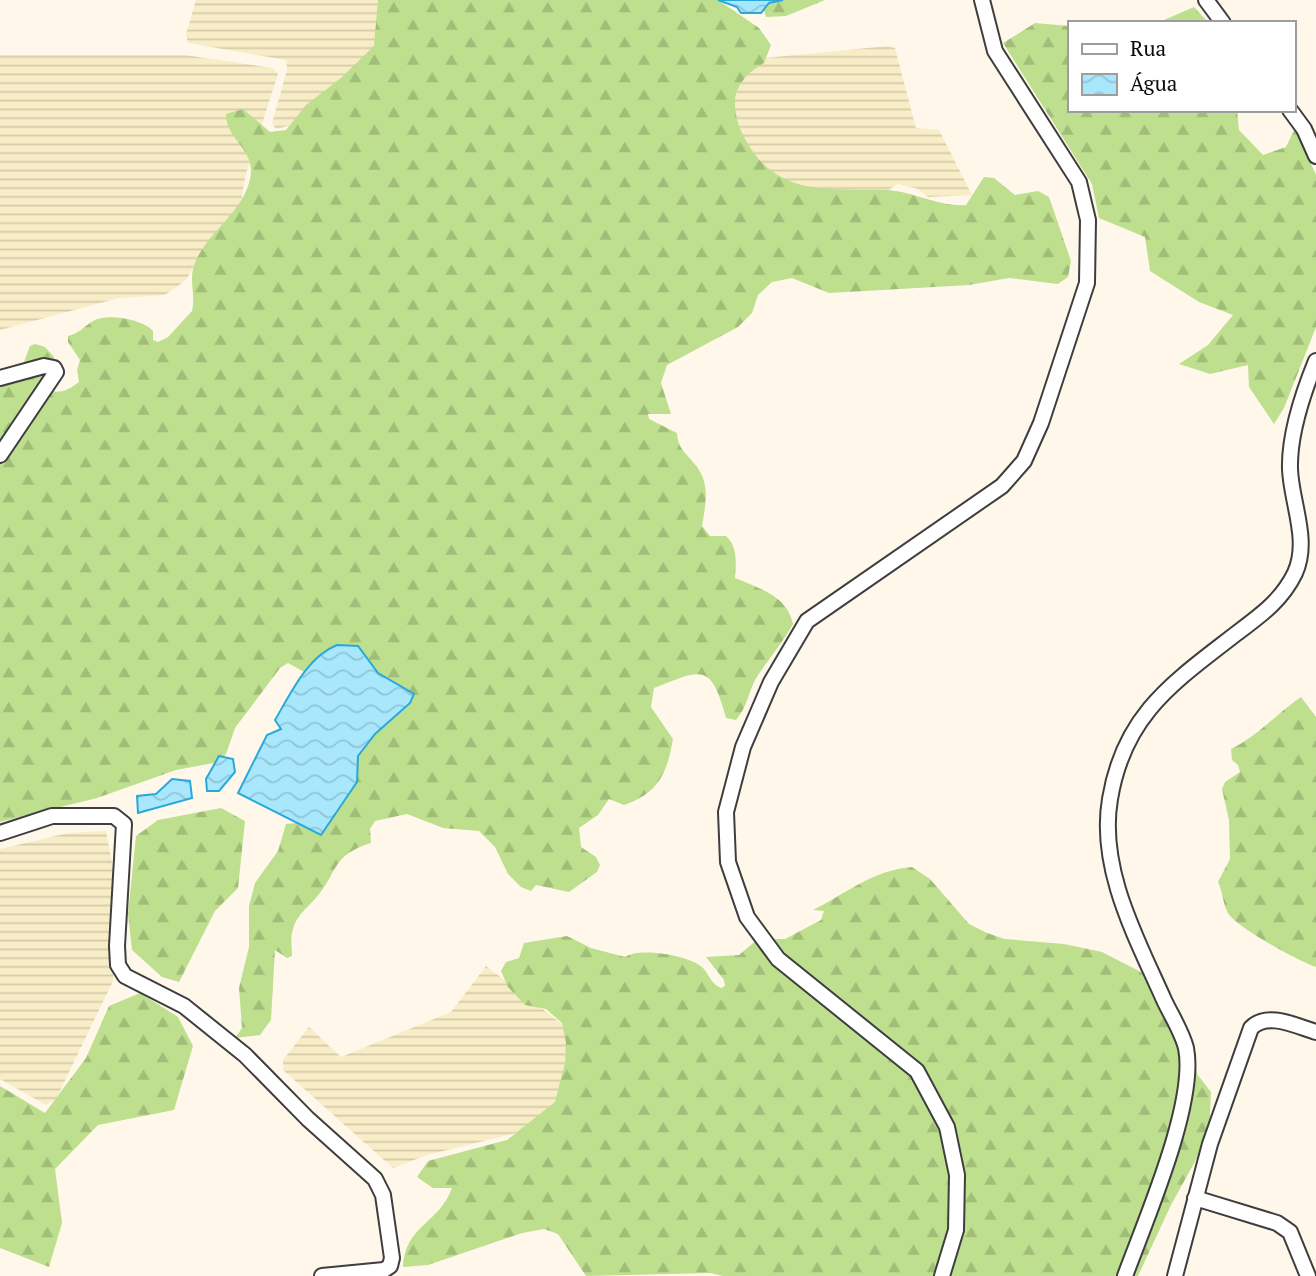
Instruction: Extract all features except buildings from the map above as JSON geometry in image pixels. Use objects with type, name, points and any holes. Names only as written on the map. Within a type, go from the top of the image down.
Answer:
[{"type":"street","points":[[942,1276],[956,1230],[957,1175],[947,1127],[917,1071],[778,959],[747,917],[728,862],[726,812],[743,747],[771,682],[807,621],[1002,486],[1024,461],[1041,423],[1087,283],[1088,220],[1079,183],[995,51],[982,0]]},
{"type":"street","points":[[1206,0],[1222,21]]},
{"type":"street","points":[[1291,112],[1304,129],[1316,156]]},
{"type":"street","points":[[1125,1276],[1170,1153],[1188,1080],[1186,1047],[1125,912],[1110,857],[1109,800],[1126,743],[1151,704],[1180,677],[1276,603],[1296,571],[1301,536],[1290,468],[1295,430],[1316,362]]},
{"type":"street","points":[[0,379],[44,366],[54,368],[56,372],[0,455]]},
{"type":"street","points":[[0,833],[52,816],[114,816],[121,819],[124,824],[117,946],[118,965],[125,976],[184,1006],[225,1038],[381,1186],[392,1258],[390,1266],[384,1270],[323,1276]]},
{"type":"street","points":[[1175,1276],[1210,1144],[1251,1028],[1257,1021],[1268,1019],[1316,1032]]},
{"type":"street","points":[[1195,1198],[1277,1223],[1290,1232],[1308,1276]]},
{"type":"shaded area","points":[[196,0],[408,0],[370,105],[276,129],[272,123],[287,70],[286,60],[188,43],[186,34]]},
{"type":"shaded area","points":[[888,46],[895,48],[916,128],[939,130],[972,195],[928,197],[918,189],[898,184],[879,196],[768,183],[725,140],[745,60]]},
{"type":"shaded area","points":[[0,55],[185,55],[273,68],[278,74],[245,177],[239,216],[203,250],[186,280],[165,295],[119,298],[0,330]]},
{"type":"shaded area","points":[[106,831],[115,879],[113,981],[56,1099],[46,1105],[0,1079],[0,849],[68,833]]},
{"type":"shaded area","points":[[486,966],[592,1047],[556,1123],[427,1155],[393,1168],[283,1070],[283,1060],[309,1027],[341,1057],[451,1012]]},
{"type":"green space","points":[[378,0],[718,0],[759,28],[771,45],[764,63],[741,83],[735,105],[738,123],[748,145],[764,165],[779,176],[812,187],[898,191],[956,205],[966,205],[984,177],[994,178],[1015,195],[1038,191],[1049,197],[1071,261],[1068,277],[1058,284],[1009,278],[969,285],[829,293],[792,278],[772,282],[758,295],[752,313],[738,327],[667,365],[661,383],[671,414],[648,414],[649,419],[677,433],[682,449],[699,470],[706,490],[702,526],[710,536],[726,536],[730,540],[735,555],[735,578],[779,600],[790,614],[793,624],[755,680],[740,715],[736,720],[726,718],[715,687],[702,675],[694,674],[654,688],[651,707],[673,739],[664,772],[646,794],[624,805],[609,799],[598,815],[579,828],[581,847],[596,857],[600,865],[597,872],[569,892],[536,885],[531,891],[521,887],[508,874],[495,847],[479,831],[443,828],[407,814],[375,821],[370,829],[371,843],[342,859],[322,890],[297,920],[292,935],[292,956],[287,958],[275,950],[271,1020],[260,1035],[235,1038],[242,1028],[239,988],[249,947],[249,906],[255,883],[278,851],[286,824],[296,823],[316,777],[306,673],[288,663],[280,668],[235,728],[226,754],[219,762],[176,770],[97,798],[0,822],[0,376],[22,367],[30,346],[35,344],[45,347],[54,357],[52,391],[59,392],[70,388],[79,382],[77,370],[80,360],[68,342],[68,336],[99,319],[115,317],[133,320],[153,331],[153,340],[158,342],[168,337],[192,311],[193,269],[201,251],[243,198],[248,185],[251,172],[248,156],[230,130],[226,114],[243,109],[270,132],[286,130],[306,105],[341,78],[374,46]]},
{"type":"green space","points":[[761,0],[825,0],[786,16],[766,17]]},
{"type":"green space","points":[[1194,7],[1207,21],[1162,21]]},
{"type":"green space","points":[[1035,23],[1068,26],[1068,112],[1237,112],[1239,130],[1263,155],[1286,147],[1295,128],[1316,175],[1316,327],[1284,408],[1274,424],[1249,387],[1248,365],[1210,374],[1179,364],[1208,345],[1233,315],[1199,302],[1150,271],[1145,237],[1099,218],[1092,184],[1003,43]]},
{"type":"green space","points":[[1301,697],[1316,717],[1316,967],[1243,927],[1226,910],[1218,882],[1230,859],[1229,820],[1222,789],[1225,782],[1240,772],[1238,765],[1232,760],[1231,749],[1250,738]]},
{"type":"green space","points":[[221,808],[245,821],[238,888],[215,911],[179,982],[162,977],[132,950],[128,914],[136,836],[158,820]]},
{"type":"green space","points":[[912,867],[930,879],[969,924],[987,933],[1005,939],[1064,944],[1102,952],[1141,972],[1185,1025],[1181,1032],[1189,1032],[1197,1074],[1211,1092],[1209,1136],[1171,1205],[1138,1276],[723,1276],[710,1273],[586,1276],[558,1234],[544,1229],[522,1233],[428,1265],[403,1267],[410,1242],[439,1210],[452,1188],[433,1188],[417,1177],[428,1161],[507,1140],[555,1102],[565,1063],[566,1043],[562,1023],[546,1009],[525,1005],[508,987],[501,971],[506,962],[519,958],[524,943],[567,936],[591,948],[625,957],[641,953],[676,956],[696,963],[721,988],[725,986],[724,980],[706,957],[739,955],[758,939],[785,939],[821,920],[824,911],[813,910],[873,877]]},
{"type":"green space","points":[[140,993],[178,1017],[193,1046],[174,1110],[98,1125],[55,1169],[62,1223],[49,1267],[0,1248],[0,1086],[45,1113],[86,1058],[109,1006]]},
{"type":"water","points":[[718,0],[783,0],[769,3],[761,13],[741,13],[737,7]]},
{"type":"water","points":[[337,645],[358,646],[378,673],[414,694],[410,703],[375,734],[358,756],[357,782],[321,835],[238,793],[267,735],[281,729],[275,720],[301,677],[317,658]]},
{"type":"water","points":[[219,756],[233,759],[235,772],[219,791],[207,791],[206,779]]},
{"type":"water","points":[[172,779],[190,781],[192,798],[138,813],[137,796],[156,794]]}]
